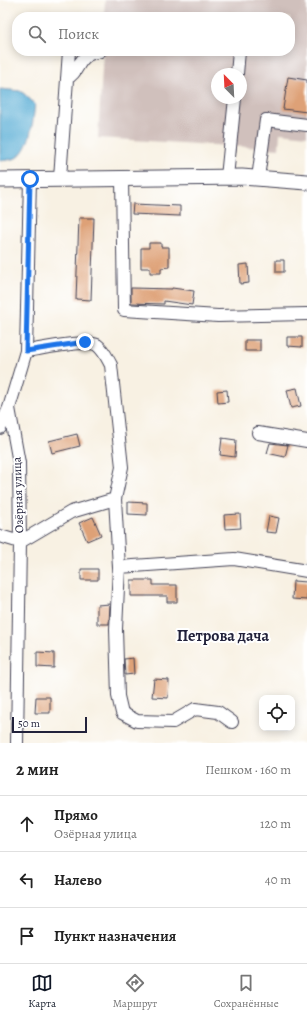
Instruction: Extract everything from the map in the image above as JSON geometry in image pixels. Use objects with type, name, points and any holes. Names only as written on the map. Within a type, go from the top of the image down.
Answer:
[{"type":"main road","points":[[0,180],[60,178],[227,177],[307,182]]},
{"type":"street","points":[[60,178],[69,56]]},
{"type":"street","points":[[67,78],[71,76],[81,61],[87,56]]},
{"type":"street","points":[[238,68],[239,56]]},
{"type":"street","points":[[227,177],[234,104]]},
{"type":"street","points":[[258,178],[266,120],[307,125]]},
{"type":"street","points":[[122,178],[124,310],[218,316],[307,314]]},
{"type":"street","name":"Озёрная улица","points":[[17,743],[20,542],[19,462],[9,408],[26,351],[30,179]]},
{"type":"street","points":[[26,351],[85,342],[96,345],[105,353],[111,366],[122,467],[116,499],[119,567],[116,629],[118,696],[122,713],[137,721],[173,722],[195,709],[218,712],[232,722]]},
{"type":"street","points":[[0,428],[9,408]]},
{"type":"street","points":[[258,433],[307,441]]},
{"type":"street","points":[[0,536],[20,542],[71,512],[116,499]]},
{"type":"street","points":[[119,567],[234,559],[307,571]]},
{"type":"shaded area","points":[[105,0],[307,0],[307,136],[280,133],[279,149],[98,138],[103,56],[295,56],[295,12],[104,12]]},
{"type":"water","points":[[0,89],[21,91],[35,104],[30,134],[25,148],[16,158],[0,161]]},
{"type":"building","points":[[288,77],[307,80],[307,112],[283,109]]},
{"type":"building","points":[[133,204],[180,206],[180,216],[132,214]]},
{"type":"building","points":[[79,218],[94,218],[91,300],[76,299]]},
{"type":"building","points":[[149,243],[161,243],[161,247],[169,247],[169,267],[161,268],[161,273],[150,273],[150,268],[141,268],[141,248],[149,248]]},
{"type":"building","points":[[276,260],[284,260],[284,272],[276,272]]},
{"type":"building","points":[[248,264],[249,283],[240,284],[239,265]]},
{"type":"building","points":[[131,288],[172,288],[194,291],[192,305],[164,301],[164,304],[131,303]]},
{"type":"building","points":[[287,337],[302,337],[302,347],[287,346]]},
{"type":"building","points":[[245,340],[260,340],[260,351],[245,351]]},
{"type":"building","points":[[297,388],[301,406],[291,408],[287,390]]},
{"type":"building","points":[[227,390],[228,402],[218,403],[217,391]]},
{"type":"building","points":[[77,434],[80,446],[52,453],[49,441]]},
{"type":"building","points":[[222,438],[236,440],[235,457],[220,455]]},
{"type":"building","points":[[270,443],[288,445],[285,457],[267,453]]},
{"type":"building","points":[[128,502],[147,503],[147,515],[128,514]]},
{"type":"building","points":[[240,514],[241,528],[225,529],[224,515]]},
{"type":"building","points":[[269,516],[279,518],[276,533],[266,532]]},
{"type":"building","points":[[93,517],[101,535],[87,541],[79,523]]},
{"type":"building","points":[[81,569],[98,569],[98,580],[81,580]]},
{"type":"building","points":[[131,580],[153,580],[153,585],[177,585],[177,602],[167,602],[167,596],[131,596]]},
{"type":"building","points":[[293,581],[307,582],[307,600],[292,599]]},
{"type":"building","points":[[110,604],[109,624],[97,624],[97,605]]},
{"type":"building","points":[[37,652],[54,653],[54,668],[37,667]]},
{"type":"building","points":[[133,658],[134,674],[125,675],[124,659]]},
{"type":"building","points":[[154,679],[169,680],[168,698],[152,697]]},
{"type":"building","points":[[36,697],[50,697],[50,713],[35,713]]},
{"type":"district","name":"Петрова дача","points":[[223,635]]},
{"type":"route","points":[[30,179],[26,351],[85,342]]}]
